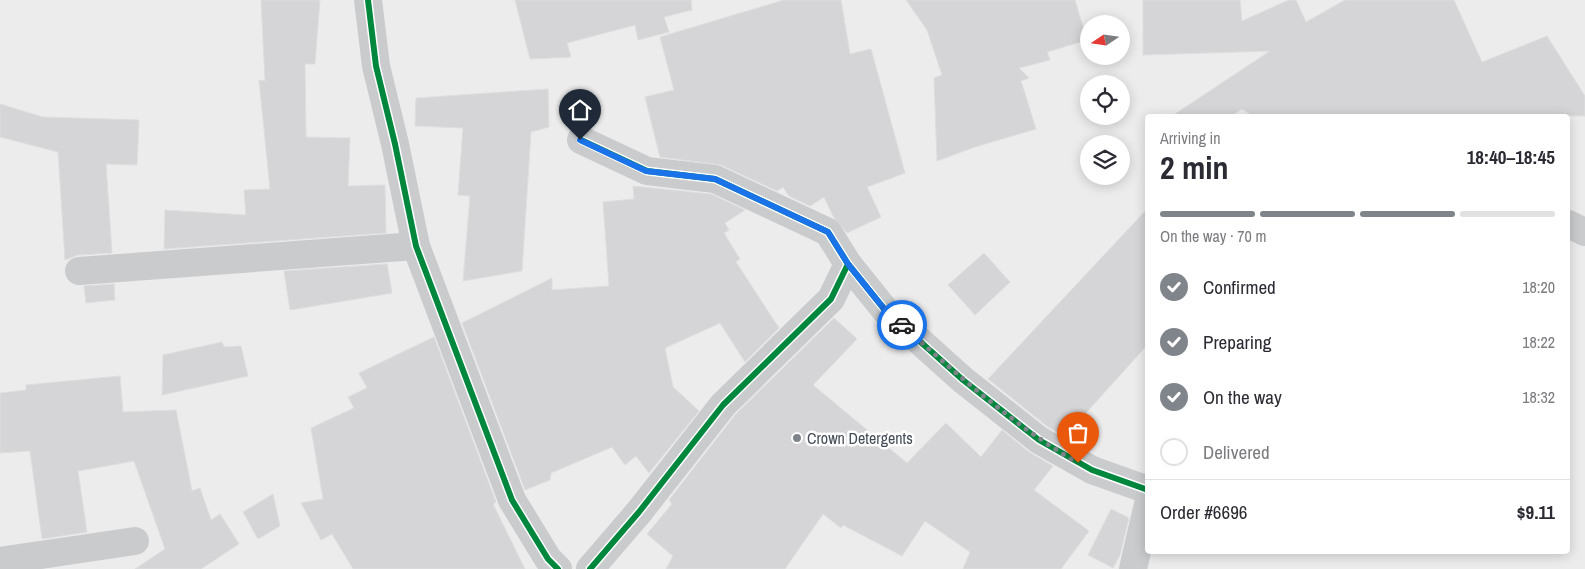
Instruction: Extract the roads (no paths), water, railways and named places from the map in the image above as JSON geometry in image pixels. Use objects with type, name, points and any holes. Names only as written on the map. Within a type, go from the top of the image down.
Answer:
[{"type":"street","points":[[368,0],[376,66],[395,144],[416,246],[512,500],[548,558],[558,569]]},
{"type":"street","points":[[580,140],[646,171],[715,179],[828,232],[848,264],[885,310],[963,380],[1039,440],[1092,470],[1145,489]]},
{"type":"street","points":[[1570,225],[1585,232]]},
{"type":"street","points":[[79,271],[416,246]]},
{"type":"street","points":[[590,569],[639,512],[723,405],[831,299],[848,264]]},
{"type":"street","points":[[1133,569],[1145,517]]},
{"type":"street","points":[[0,560],[135,541]]},
{"type":"place","name":"Crown Detergents","points":[[797,438]]}]
